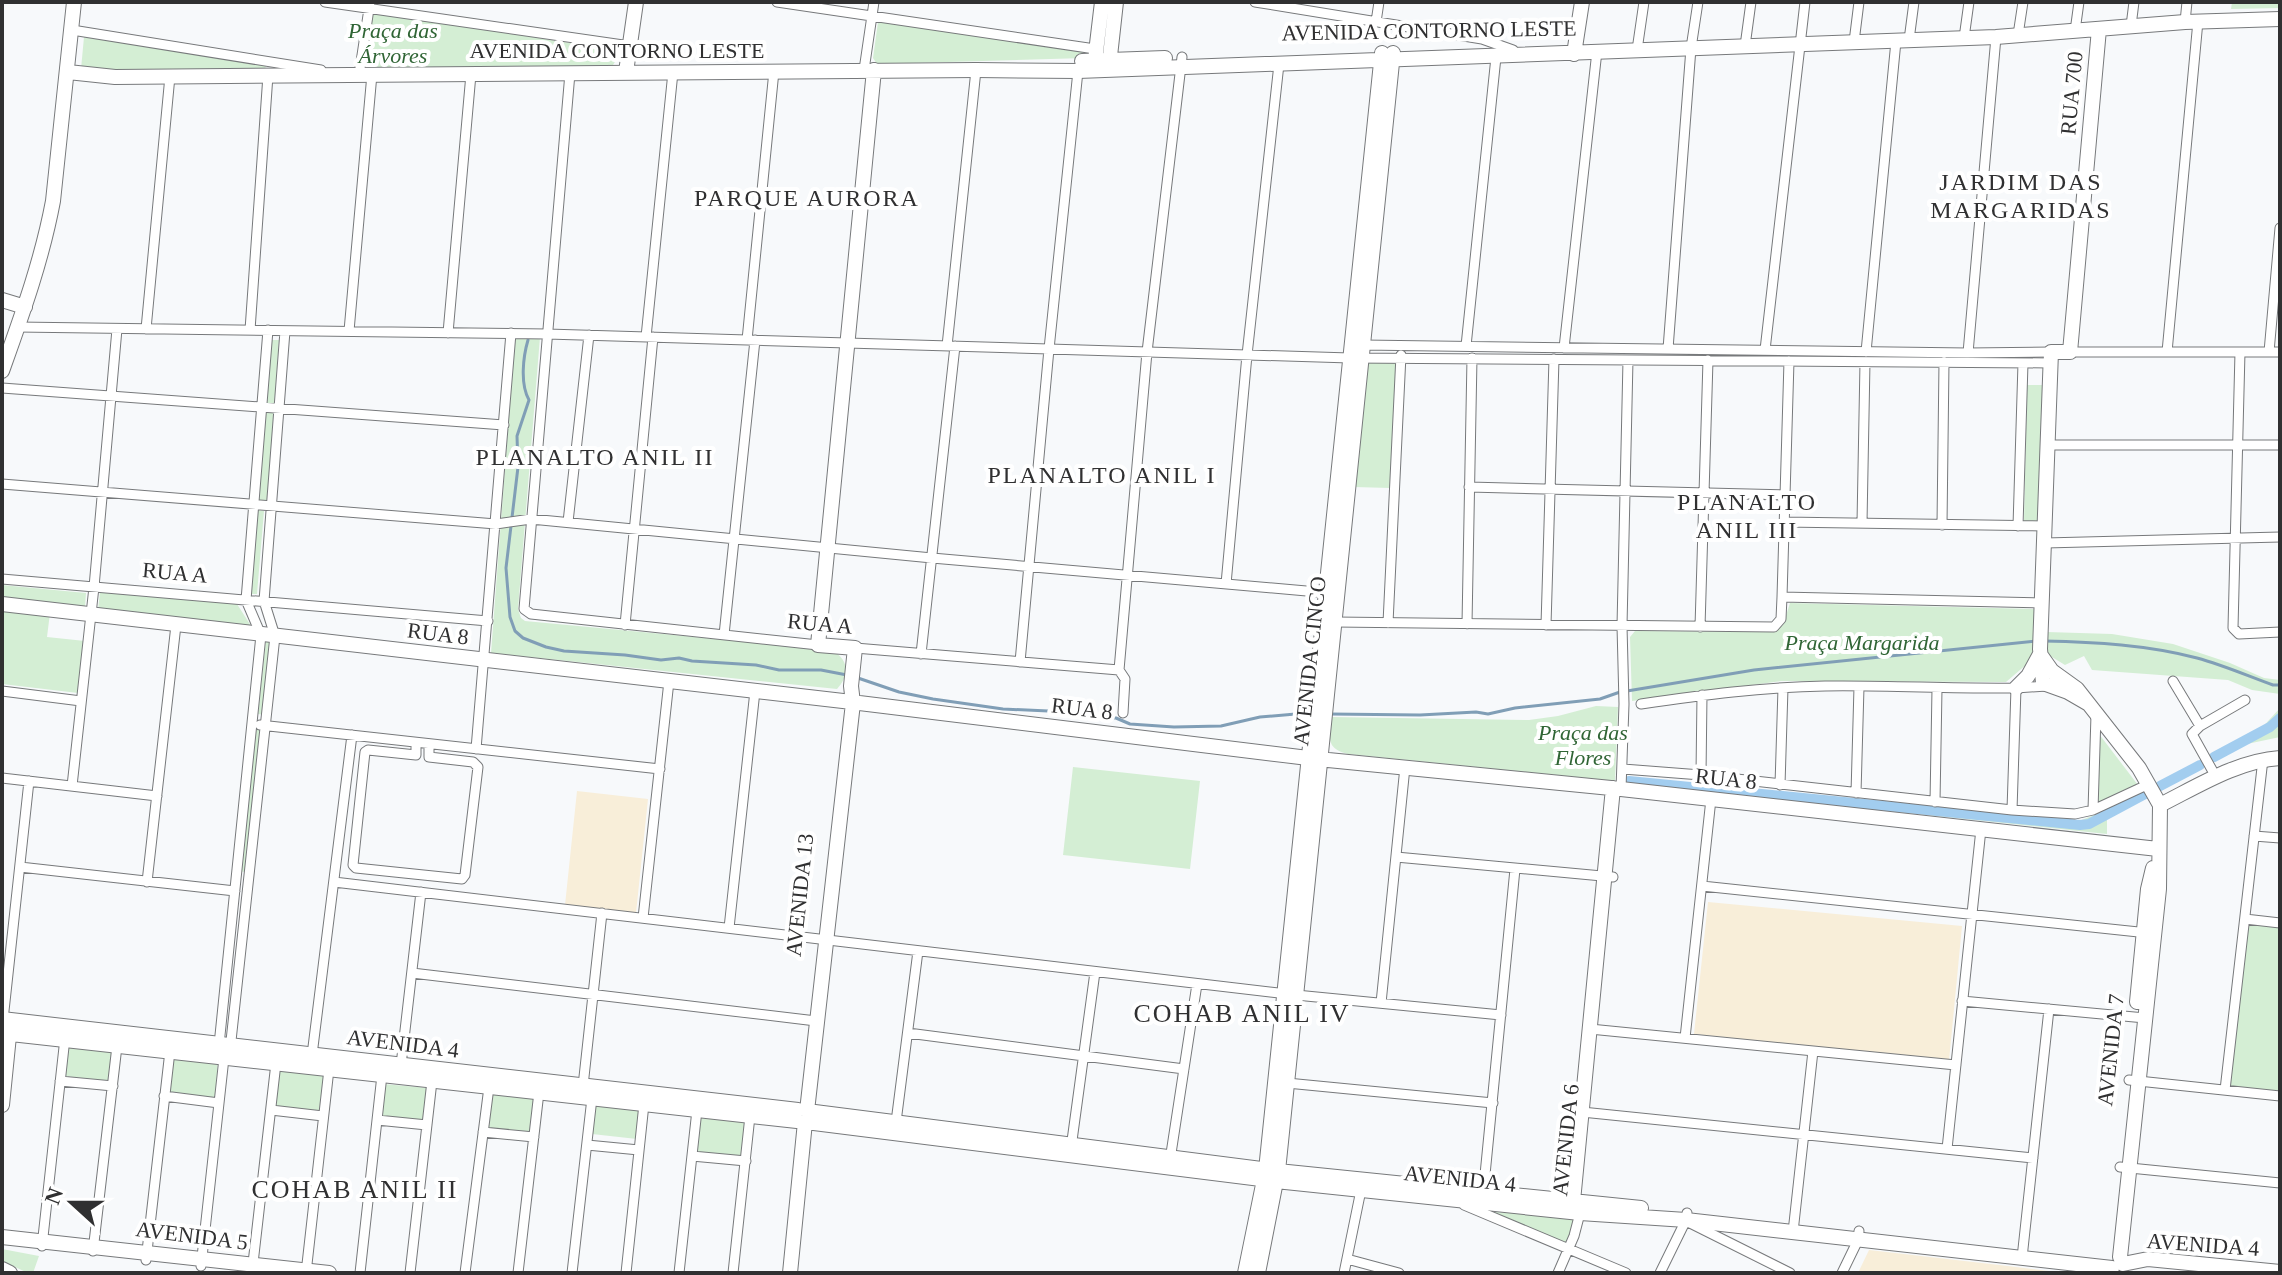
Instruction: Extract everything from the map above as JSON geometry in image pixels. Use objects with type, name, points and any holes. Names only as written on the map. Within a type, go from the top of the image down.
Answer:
[{"type":"main road","points":[[2,371],[42,252],[52,208],[74,2]]},
{"type":"main road","points":[[626,72],[636,2]]},
{"type":"main road","points":[[1100,62],[1102,2]]},
{"type":"main road","points":[[1100,62],[1111,33],[1116,2]]},
{"type":"main road","points":[[1582,2],[1583,51]]},
{"type":"main road","points":[[1583,51],[1590,2]]},
{"type":"main road","name":"AVENIDA CONTORNO LESTE","points":[[976,70],[1146,58],[1182,62],[1996,37],[2191,22],[2280,19]]},
{"type":"main road","name":"RUA 700","points":[[2070,352],[2099,29]]},
{"type":"main road","points":[[1111,33],[1117,50],[1146,58]]},
{"type":"main road","name":"AVENIDA CONTORNO LESTE","points":[[68,72],[115,77],[1078,71],[1100,62],[1279,64],[1387,56],[1496,57],[1513,53]]},
{"type":"main road","name":"AVENIDA CINCO","points":[[1258,1273],[1271,1176],[1387,56]]},
{"type":"main road","points":[[818,645],[848,343],[869,70]]},
{"type":"main road","name":"AVENIDA CONTORNO LESTE","points":[[66,89],[115,77]]},
{"type":"main road","points":[[2,300],[25,307]]},
{"type":"main road","points":[[2070,352],[2051,358],[2040,652],[2048,678],[2074,686],[2149,784],[2160,805],[2216,777],[2263,759],[2280,758]]},
{"type":"main road","name":"AVENIDA CINCO","points":[[1321,690],[1335,622],[1331,593]]},
{"type":"main road","name":"RUA 8","points":[[2,604],[1314,758],[1617,788],[2158,849]]},
{"type":"main road","name":"RUA A","points":[[818,645],[855,648]]},
{"type":"main road","name":"AVENIDA 13","points":[[790,1273],[812,1021],[855,648]]},
{"type":"main road","points":[[2016,688],[2028,676],[2040,652]]},
{"type":"main road","name":"AVENIDA 6","points":[[1578,1205],[1617,788]]},
{"type":"main road","name":"AVENIDA 7","points":[[2117,1265],[2149,933],[2148,889],[2158,849],[2160,805]]},
{"type":"main road","name":"AVENIDA CINCO","points":[[1245,1273],[1271,1176],[1287,1083],[1290,995]]},
{"type":"main road","points":[[2,1105],[6,1025]]},
{"type":"main road","name":"AVENIDA 4","points":[[6,1025],[224,1052],[276,1063],[329,1069],[401,1065],[489,1087],[539,1092],[583,1086],[672,1101],[1169,1162],[1361,1190],[1449,1199],[1483,1197]]},
{"type":"main road","name":"AVENIDA 4","points":[[65,1033],[117,1046],[170,1051],[312,1055],[382,1075],[432,1081],[458,1078],[562,1089],[592,1098],[644,1104],[672,1101],[697,1110],[750,1116],[803,1115],[896,1122],[1039,1146]]},
{"type":"main road","name":"AVENIDA 4","points":[[1271,1176],[1578,1205],[2117,1265],[2148,1259],[2222,1270],[2280,1272]]},
{"type":"main road","name":"AVENIDA 5","points":[[2,1240],[254,1270],[329,1273]]},
{"type":"main road","points":[[2,1269],[10,1273]]},
{"type":"street","points":[[325,2],[369,5],[630,46]]},
{"type":"street","points":[[777,2],[872,16],[1100,62]]},
{"type":"street","points":[[869,70],[874,2]]},
{"type":"street","points":[[1255,2],[1482,39],[1513,53]]},
{"type":"street","points":[[1376,22],[1379,2]]},
{"type":"street","points":[[1637,50],[1644,2]]},
{"type":"street","points":[[1668,349],[1691,48],[1698,2]]},
{"type":"street","points":[[1745,46],[1751,2]]},
{"type":"street","points":[[1765,350],[1805,2]]},
{"type":"street","points":[[1854,42],[1859,2]]},
{"type":"street","points":[[1862,523],[1866,357],[1902,40],[1914,2]]},
{"type":"street","points":[[1964,38],[1969,2]]},
{"type":"street","points":[[2018,35],[2023,2]]},
{"type":"street","points":[[2075,31],[2079,2]]},
{"type":"street","points":[[2131,26],[2134,2]]},
{"type":"street","points":[[2167,352],[2191,22],[2187,2]]},
{"type":"street","points":[[349,331],[359,75],[369,5]]},
{"type":"street","points":[[72,30],[359,75]]},
{"type":"street","points":[[1968,353],[1996,37]]},
{"type":"street","points":[[1564,348],[1583,51]]},
{"type":"street","points":[[1466,346],[1496,57]]},
{"type":"street","points":[[1123,713],[1125,679],[1119,670],[1147,352],[1182,62]]},
{"type":"street","points":[[1226,584],[1279,64]]},
{"type":"street","points":[[921,654],[976,70]]},
{"type":"street","points":[[724,635],[774,71]]},
{"type":"street","points":[[1020,662],[1078,71]]},
{"type":"street","points":[[625,625],[673,72]]},
{"type":"street","points":[[531,519],[570,73]]},
{"type":"street","points":[[448,333],[471,74]]},
{"type":"street","points":[[250,330],[268,75]]},
{"type":"street","points":[[146,329],[170,76]]},
{"type":"street","points":[[2269,352],[2280,228]]},
{"type":"street","points":[[17,327],[511,333],[1247,355],[1358,354],[1401,358],[1789,361],[1968,353],[2051,358]]},
{"type":"street","points":[[72,786],[117,329]]},
{"type":"street","points":[[224,1052],[235,891],[252,724],[268,635],[246,600],[268,330]]},
{"type":"street","points":[[202,1262],[224,1052],[265,725],[268,635],[264,601],[285,331]]},
{"type":"street","points":[[476,749],[511,333]]},
{"type":"street","points":[[568,522],[589,335]]},
{"type":"street","points":[[1358,354],[1401,346],[1466,346],[1765,350],[1944,362],[2023,363],[2051,358]]},
{"type":"street","points":[[1388,623],[1401,346]]},
{"type":"street","points":[[2070,352],[2280,352]]},
{"type":"street","points":[[2240,352],[2233,628],[2239,634],[2280,632]]},
{"type":"street","points":[[1467,624],[1472,358]]},
{"type":"street","points":[[1546,625],[1554,359]]},
{"type":"street","points":[[1617,788],[1623,769],[1622,626],[1628,360]]},
{"type":"street","points":[[1700,627],[1708,360]]},
{"type":"street","points":[[1335,622],[1770,628],[1777,625],[1781,619],[1782,597],[1789,361]]},
{"type":"street","points":[[1942,525],[1944,362]]},
{"type":"street","points":[[2018,526],[2023,363]]},
{"type":"street","points":[[2,388],[504,425]]},
{"type":"street","points":[[2048,445],[2280,445]]},
{"type":"street","points":[[2,484],[496,524],[531,519],[568,522],[1331,593]]},
{"type":"street","points":[[1469,487],[1785,495]]},
{"type":"street","name":"RUA A","points":[[531,519],[523,605],[527,613],[818,645]]},
{"type":"street","points":[[1784,522],[2045,526]]},
{"type":"street","points":[[2045,543],[2280,537]]},
{"type":"street","name":"RUA A","points":[[2,579],[488,621]]},
{"type":"street","points":[[1782,597],[2043,603]]},
{"type":"street","points":[[147,882],[176,625]]},
{"type":"street","name":"RUA A","points":[[855,648],[1119,670]]},
{"type":"street","points":[[1641,704],[1783,688],[2016,688],[2048,678]]},
{"type":"street","points":[[643,918],[669,681]]},
{"type":"street","points":[[2173,681],[2200,726]]},
{"type":"street","points":[[1856,793],[1859,687]]},
{"type":"street","points":[[1780,785],[1783,688]]},
{"type":"street","points":[[2012,810],[2016,688]]},
{"type":"street","points":[[1935,802],[1937,689]]},
{"type":"street","points":[[2,691],[81,701]]},
{"type":"street","points":[[729,928],[755,691]]},
{"type":"street","points":[[1701,775],[1702,695]]},
{"type":"street","points":[[2216,777],[2192,737],[2193,730],[2245,700]]},
{"type":"street","points":[[2092,709],[2093,810]]},
{"type":"street","points":[[252,724],[660,769]]},
{"type":"street","points":[[312,1055],[352,735]]},
{"type":"street","points":[[416,747],[416,755],[365,752],[353,865],[356,868],[462,879],[465,875],[477,765],[429,757],[429,748]]},
{"type":"street","points":[[2225,1090],[2263,759]]},
{"type":"street","points":[[1381,1003],[1405,767]]},
{"type":"street","points":[[1623,769],[2075,814],[2093,810],[2149,784]]},
{"type":"street","points":[[2,778],[157,796]]},
{"type":"street","points":[[6,1025],[7,932],[20,867],[29,781]]},
{"type":"street","points":[[1685,1038],[1711,799]]},
{"type":"street","points":[[1947,1149],[1981,829]]},
{"type":"street","points":[[2254,836],[2280,838]]},
{"type":"street","points":[[1396,857],[1609,877]]},
{"type":"street","points":[[20,867],[235,891]]},
{"type":"street","points":[[1483,1197],[1515,869]]},
{"type":"street","points":[[334,882],[1290,995],[1501,1015]]},
{"type":"street","points":[[1702,886],[2149,933]]},
{"type":"street","points":[[401,1065],[421,892]]},
{"type":"street","points":[[583,1086],[602,913]]},
{"type":"street","points":[[2245,919],[2280,923]]},
{"type":"street","points":[[896,1122],[918,951]]},
{"type":"street","points":[[1070,1150],[1095,972]]},
{"type":"street","points":[[412,973],[812,1021]]},
{"type":"street","points":[[1169,1162],[1197,984]]},
{"type":"street","points":[[1962,1001],[2140,1018]]},
{"type":"street","points":[[2023,1253],[2049,1009]]},
{"type":"street","points":[[1594,1029],[1956,1065]]},
{"type":"street","points":[[42,1244],[65,1033]]},
{"type":"street","points":[[908,1033],[1184,1069]]},
{"type":"street","points":[[93,1250],[117,1046]]},
{"type":"street","points":[[146,1256],[170,1051]]},
{"type":"street","points":[[1794,1228],[1813,1051]]},
{"type":"street","points":[[254,1270],[276,1063]]},
{"type":"street","points":[[306,1272],[329,1069]]},
{"type":"street","points":[[360,1273],[382,1075]]},
{"type":"street","points":[[2134,1080],[2280,1096]]},
{"type":"street","points":[[60,1081],[113,1086]]},
{"type":"street","points":[[410,1273],[432,1081]]},
{"type":"street","points":[[1287,1083],[1493,1103]]},
{"type":"street","points":[[465,1273],[489,1087]]},
{"type":"street","points":[[518,1273],[539,1092]]},
{"type":"street","points":[[164,1096],[219,1103]]},
{"type":"street","points":[[572,1273],[592,1098]]},
{"type":"street","points":[[626,1273],[644,1104]]},
{"type":"street","points":[[271,1110],[323,1116]]},
{"type":"street","points":[[679,1273],[697,1110]]},
{"type":"street","points":[[1586,1112],[2033,1158]]},
{"type":"street","points":[[733,1273],[750,1116]]},
{"type":"street","points":[[377,1120],[427,1125]]},
{"type":"street","points":[[483,1132],[534,1137]]},
{"type":"street","points":[[587,1145],[639,1150]]},
{"type":"street","points":[[692,1156],[746,1161]]},
{"type":"street","points":[[2125,1168],[2280,1183]]},
{"type":"street","points":[[1344,1273],[1361,1190]]},
{"type":"street","points":[[1449,1199],[1626,1273]]},
{"type":"street","points":[[1558,1273],[1569,1249],[1578,1205]]},
{"type":"street","points":[[1660,1273],[1686,1217],[1790,1273]]},
{"type":"street","points":[[1842,1273],[1858,1235]]},
{"type":"street","points":[[1347,1259],[1399,1273]]},
{"type":"shaded area","points":[[577,791],[648,799],[636,913],[565,905]]},
{"type":"shaded area","points":[[1708,902],[1962,926],[1949,1061],[1694,1034]]},
{"type":"shaded area","points":[[1869,1250],[2008,1266],[2066,1273],[1858,1273]]},
{"type":"green space","points":[[2232,2],[2280,2],[2280,8],[2231,9]]},
{"type":"green space","name":"Praça das Árvores","points":[[377,13],[616,50],[616,58],[609,69],[365,69],[370,15]]},
{"type":"green space","points":[[878,22],[980,33],[1084,51],[1085,58],[877,64],[873,58]]},
{"type":"green space","points":[[84,37],[266,66],[264,72],[81,69]]},
{"type":"green space","points":[[515,336],[540,337],[518,609],[521,618],[525,621],[832,650],[842,658],[846,668],[837,689],[491,653]]},
{"type":"green space","points":[[270,340],[279,340],[267,502],[257,501]]},
{"type":"green space","points":[[1367,359],[1396,360],[1390,488],[1354,487]]},
{"type":"green space","points":[[2027,385],[2047,385],[2042,521],[2024,521]]},
{"type":"green space","points":[[258,510],[264,511],[257,594],[250,594]]},
{"type":"green space","points":[[2,585],[86,593],[85,607],[2,598]]},
{"type":"green space","points":[[100,592],[237,604],[253,629],[98,610]]},
{"type":"green space","name":"Praça Margarida","points":[[1790,603],[2036,609],[2034,658],[2006,682],[1781,681],[1632,701],[1630,637],[1635,631],[1772,632],[1783,625]]},
{"type":"green space","points":[[2,607],[50,613],[47,637],[85,641],[78,693],[2,684]]},
{"type":"green space","points":[[2047,632],[2112,634],[2173,644],[2264,678],[2280,680],[2280,694],[2252,690],[2228,680],[2092,670],[2084,656],[2065,665],[2047,654]]},
{"type":"green space","points":[[266,639],[273,639],[265,715],[258,714]]},
{"type":"green space","name":"Praça das Flores","points":[[1596,706],[1618,707],[1615,781],[1348,754],[1336,749],[1330,741],[1331,717],[1529,720]]},
{"type":"green space","points":[[2280,708],[2280,737],[2247,744]]},
{"type":"green space","points":[[256,725],[263,725],[245,872],[239,871]]},
{"type":"green space","points":[[2099,734],[2138,785],[2098,803]]},
{"type":"green space","points":[[1073,767],[1200,781],[1190,869],[1063,855]]},
{"type":"green space","points":[[1626,779],[2079,821],[2107,810],[2107,834],[1627,783]]},
{"type":"green space","points":[[2245,919],[2280,923],[2280,1096],[2225,1090]]},
{"type":"green space","points":[[67,1042],[112,1047],[109,1081],[64,1076]]},
{"type":"green space","points":[[174,1055],[218,1060],[215,1099],[169,1094]]},
{"type":"green space","points":[[279,1068],[324,1073],[319,1111],[274,1106]]},
{"type":"green space","points":[[383,1084],[429,1088],[424,1121],[378,1118]]},
{"type":"green space","points":[[490,1091],[536,1096],[531,1135],[486,1129]]},
{"type":"green space","points":[[595,1101],[640,1106],[637,1139],[592,1134]]},
{"type":"green space","points":[[700,1118],[746,1122],[743,1159],[696,1154]]},
{"type":"green space","points":[[1474,1211],[1575,1216],[1568,1245]]},
{"type":"green space","points":[[2,1249],[39,1256],[33,1273],[2,1261]]},
{"type":"waterway","points":[[528,340],[523,370],[529,400],[517,436],[518,467],[506,568],[510,617],[515,631],[523,638],[564,651],[661,660],[679,658],[779,670],[821,670],[847,675]]},
{"type":"waterway","points":[[1627,691],[1754,670],[2036,641]]},
{"type":"waterway","points":[[2044,641],[2102,643],[2160,650],[2207,661],[2280,685]]},
{"type":"waterway","points":[[858,678],[899,692],[933,699],[1003,709],[1070,712],[1116,718],[1130,724],[1221,726],[1260,717],[1307,713]]},
{"type":"waterway","points":[[1330,714],[1488,714],[1600,699],[1620,692]]},
{"type":"waterway","points":[[2214,757],[2270,727],[2280,718]]},
{"type":"waterway","points":[[2160,786],[2200,765]]},
{"type":"waterway","points":[[1629,781],[2080,825],[2089,824],[2145,794]]},
{"type":"district","name":"JARDIM DAS MARGARIDAS","points":[[2021,196]]},
{"type":"district","name":"PARQUE AURORA","points":[[807,198]]},
{"type":"district","name":"PLANALTO ANIL II","points":[[595,457]]},
{"type":"district","name":"PLANALTO ANIL I","points":[[1102,475]]},
{"type":"district","name":"PLANALTO ANIL III","points":[[1747,516]]},
{"type":"district","name":"COHAB ANIL IV","points":[[1242,1013]]},
{"type":"district","name":"COHAB ANIL II","points":[[355,1189]]}]
